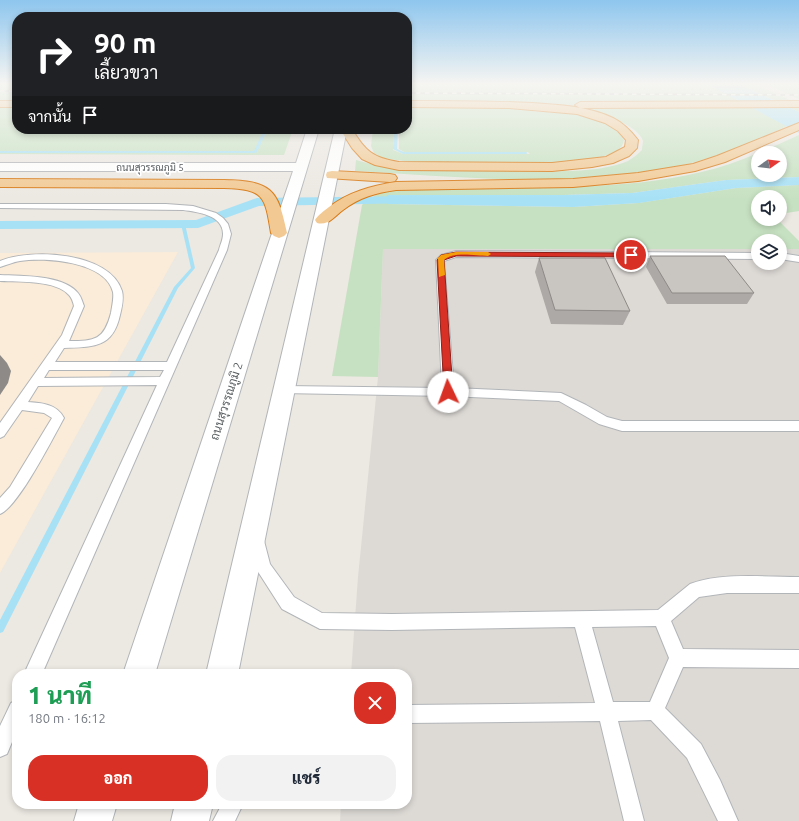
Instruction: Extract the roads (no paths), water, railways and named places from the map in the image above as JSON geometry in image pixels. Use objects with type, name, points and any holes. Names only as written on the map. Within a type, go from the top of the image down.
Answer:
[{"type":"highway","points":[[348,134],[354,145],[362,154],[373,161],[399,166],[563,166],[592,163],[618,157],[630,148],[632,140],[627,133],[618,125],[612,122]]},
{"type":"highway","points":[[322,220],[352,196],[371,189],[396,186],[573,183],[638,177],[695,167],[721,159],[799,126]]},
{"type":"highway","points":[[332,175],[519,184]]},
{"type":"highway","points":[[0,183],[218,184],[244,186],[254,188],[268,196],[272,202],[279,233]]},
{"type":"street","name":"ถนนสุวรรณภูมิ 2","points":[[141,669],[311,134]]},
{"type":"street","points":[[223,669],[340,134]]},
{"type":"street","name":"ถนนสุวรรณภูมิ 5","points":[[0,167],[299,173]]},
{"type":"street","name":"ถนนสุวรรณภูมิ 5","points":[[0,177],[299,173]]},
{"type":"street","points":[[93,821],[97,809]]},
{"type":"street","points":[[190,821],[193,809]]},
{"type":"lane","points":[[0,216],[5,206],[166,206],[193,208],[212,214],[223,222],[227,234],[223,250],[35,669]]},
{"type":"lane","points":[[448,392],[440,260],[444,256],[456,254],[751,256]]},
{"type":"lane","points":[[787,257],[799,259]]},
{"type":"lane","points":[[0,264],[17,259],[52,258],[77,262],[93,267],[109,278],[116,289],[118,301],[111,330],[107,336],[103,340],[91,343],[61,345]]},
{"type":"lane","points":[[0,278],[37,280],[60,285],[74,294],[78,306],[67,336],[0,433]]},
{"type":"lane","points":[[46,366],[170,366]]},
{"type":"lane","points":[[36,382],[164,381]]},
{"type":"lane","points":[[285,390],[448,392],[561,397],[603,421],[622,426],[799,426]]},
{"type":"lane","points":[[0,508],[15,491],[58,418],[56,414],[50,410],[19,405]]},
{"type":"lane","points":[[254,528],[263,567],[288,603],[320,621],[392,622],[661,618],[696,590],[727,585],[799,585]]},
{"type":"lane","points":[[655,711],[678,658],[661,618]]},
{"type":"lane","points":[[581,619],[607,712],[634,821]]},
{"type":"lane","points":[[678,658],[799,659]]},
{"type":"lane","points":[[412,714],[655,711],[694,751],[713,787],[728,821]]},
{"type":"lane","points":[[0,747],[12,720]]},
{"type":"lane","points":[[223,821],[230,809]]},
{"type":"water","points":[[779,122],[799,122],[799,133]]},
{"type":"water","points":[[787,177],[799,177],[799,185],[736,188],[639,203],[573,207],[388,204],[387,195],[563,195],[632,193],[726,180],[751,179],[751,182],[787,182]]},
{"type":"waterway","points":[[0,152],[255,152],[264,134]]},
{"type":"waterway","points":[[396,134],[395,149],[403,153],[526,153]]},
{"type":"waterway","points":[[0,225],[198,224],[257,202],[414,200]]},
{"type":"waterway","points":[[0,629],[176,287],[193,268],[183,224]]}]
